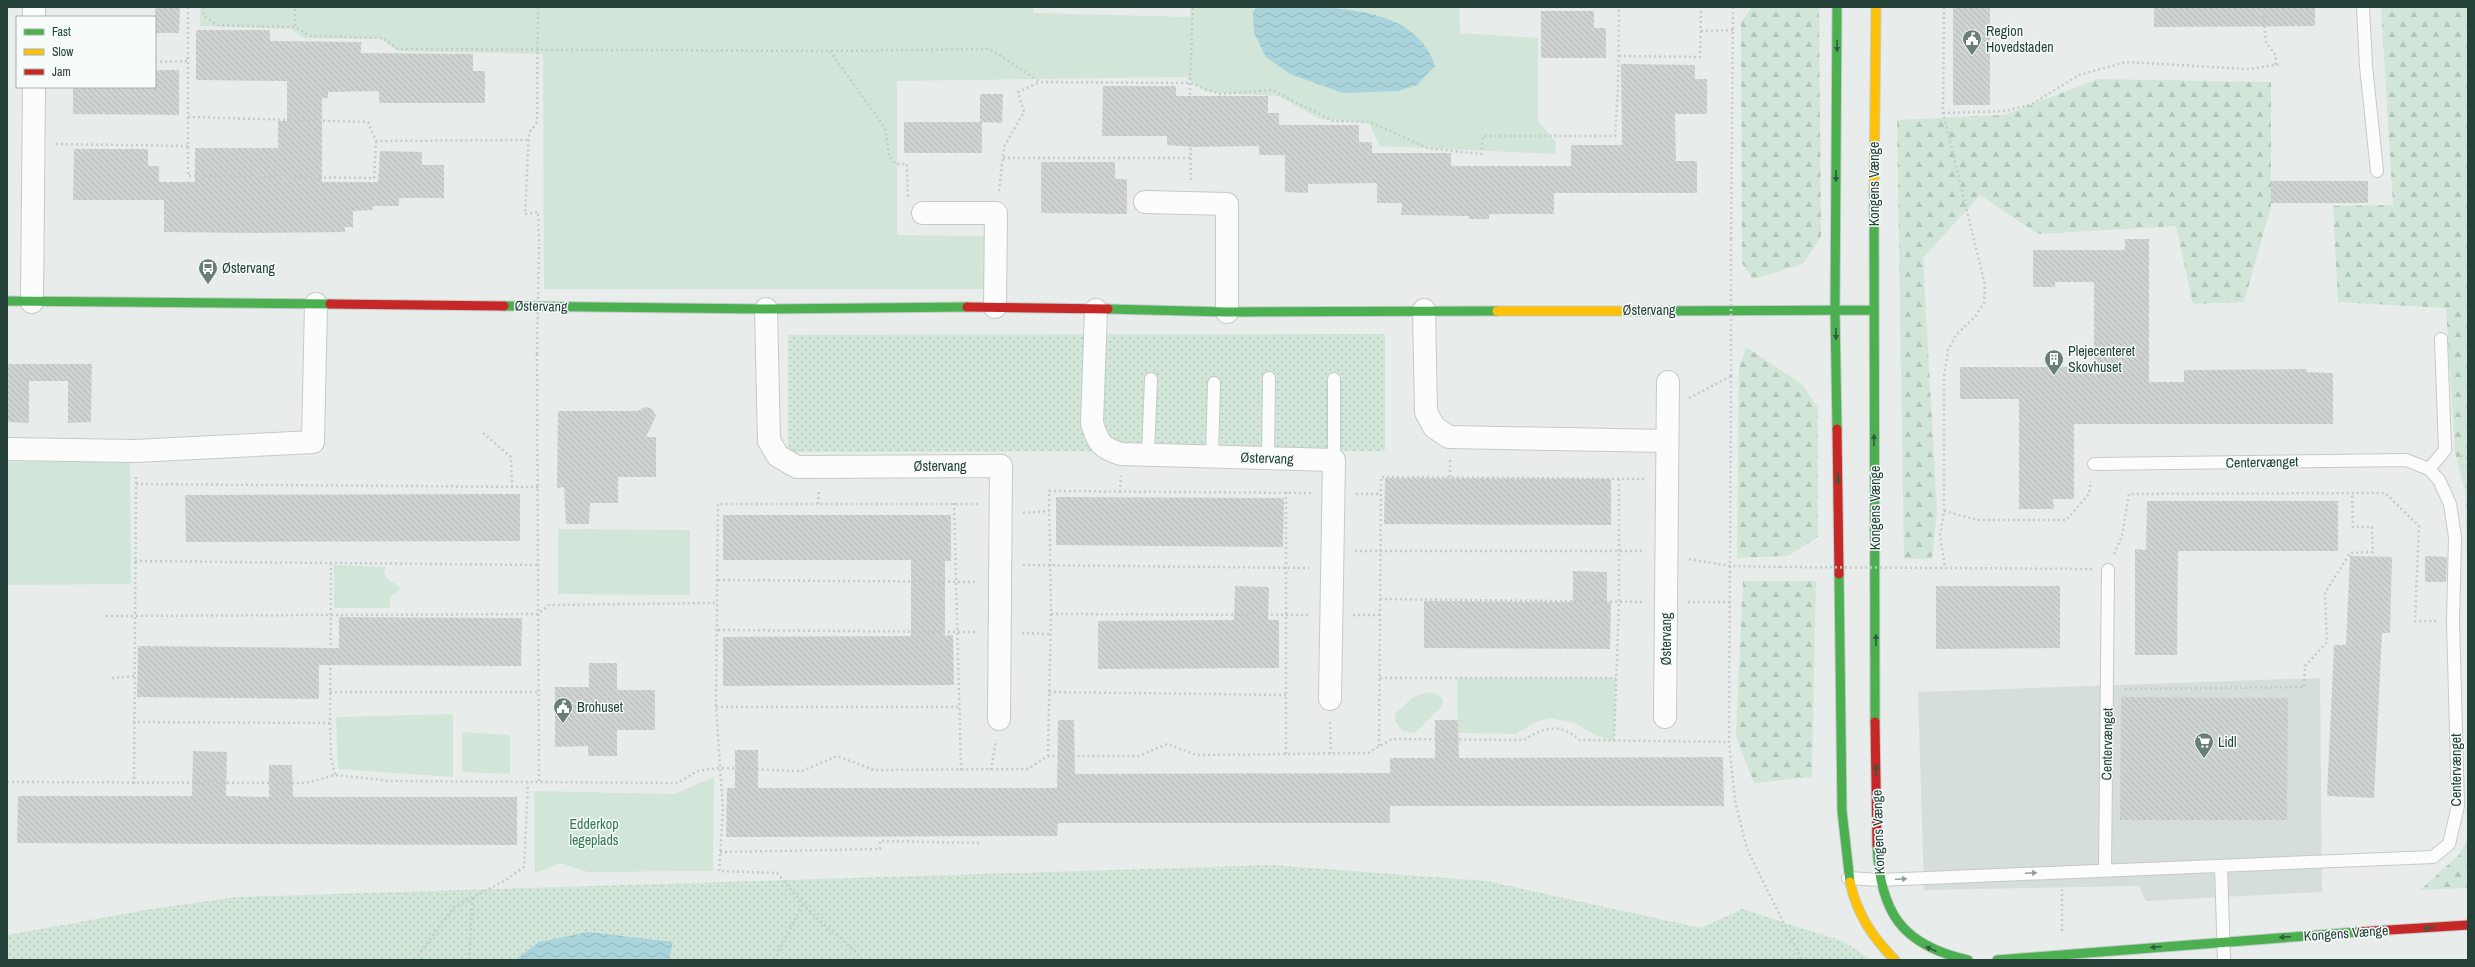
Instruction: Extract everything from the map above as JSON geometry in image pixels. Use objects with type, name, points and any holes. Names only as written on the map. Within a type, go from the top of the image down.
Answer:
[{"type":"street","points":[[1837,7],[1835,311],[1842,810],[1848,878],[1859,917],[1880,948],[1895,960]]},
{"type":"street","name":"Kongens Vænge","points":[[1876,7],[1873,310],[1876,824],[1880,880],[1893,917],[1919,944],[1946,956],[1968,960]]},
{"type":"street","points":[[32,302],[34,88]]},
{"type":"street","points":[[1145,202],[1227,204],[1226,312]]},
{"type":"street","points":[[923,213],[996,213],[995,307]]},
{"type":"street","name":"Østervang","points":[[7,301],[766,309],[995,307],[1226,312],[1424,310],[1873,310]]},
{"type":"street","points":[[7,449],[135,451],[313,442],[316,304]]},
{"type":"street","name":"Østervang","points":[[766,309],[769,441],[778,456],[797,467],[1001,466],[999,719]]},
{"type":"street","name":"Østervang","points":[[1096,310],[1092,423],[1097,440],[1106,449],[1121,454],[1334,460]]},
{"type":"street","points":[[1424,310],[1426,412],[1434,427],[1449,437],[1667,441]]},
{"type":"street","name":"Østervang","points":[[1666,717],[1668,392]]},
{"type":"street","points":[[1330,699],[1334,460]]},
{"type":"street","name":"Kongens Vænge","points":[[1997,960],[2223,941],[2468,925]]},
{"type":"lane","points":[[2363,7],[2366,66],[2377,171]]},
{"type":"lane","points":[[2429,469],[2445,450],[2441,339]]},
{"type":"lane","points":[[1268,458],[1269,378]]},
{"type":"lane","points":[[1148,454],[1151,379]]},
{"type":"lane","points":[[1334,379],[1334,460]]},
{"type":"lane","points":[[1212,456],[1214,383]]},
{"type":"lane","name":"Centervænget","points":[[1848,878],[1880,880],[2433,857],[2449,844],[2458,806],[2453,621],[2454,531],[2450,504],[2439,480],[2429,469],[2406,460],[2094,464]]},
{"type":"lane","name":"Centervænget","points":[[2105,870],[2108,570]]},
{"type":"lane","points":[[2221,866],[2224,960]]},
{"type":"path","points":[[188,7],[188,62],[188,117],[188,176],[374,178],[376,141],[368,122],[188,117]]},
{"type":"path","points":[[203,7],[204,16],[217,25],[295,27],[310,36],[383,38],[398,49],[538,51],[830,51],[990,49],[1040,82]]},
{"type":"path","points":[[295,7],[295,27]]},
{"type":"path","points":[[538,7],[536,122],[529,132],[528,140],[525,214],[538,212],[539,245],[537,354],[539,783]]},
{"type":"path","points":[[1191,203],[1190,82],[1193,7]]},
{"type":"path","points":[[996,213],[1004,147],[1024,112],[1018,92],[1040,82],[1190,82],[1220,94],[1272,90],[1333,121],[1371,122],[1427,148],[1482,154],[1483,136],[1615,136],[1618,7]]},
{"type":"path","points":[[1618,56],[1700,57],[1701,7]]},
{"type":"path","points":[[1732,7],[1731,566],[1729,602],[1729,742],[1735,801],[1747,849],[1802,960]]},
{"type":"path","points":[[1944,7],[1943,113],[1985,285],[1984,303],[1975,317],[1956,335],[1948,350],[1944,377],[1944,511],[1940,536],[1945,568]]},
{"type":"path","points":[[2263,11],[2266,42],[2276,56],[2275,66]]},
{"type":"path","points":[[1701,31],[1732,30]]},
{"type":"path","points":[[830,51],[885,128],[889,156],[896,164],[907,164],[908,211],[923,213]]},
{"type":"path","points":[[156,62],[188,62]]},
{"type":"path","points":[[1943,113],[2005,111],[2032,104],[2079,75],[2126,62],[2248,69],[2282,64]]},
{"type":"path","points":[[376,141],[528,140]]},
{"type":"path","points":[[33,144],[188,146]]},
{"type":"path","points":[[1003,158],[1191,158]]},
{"type":"path","points":[[1668,392],[1694,396],[1731,376]]},
{"type":"path","points":[[483,434],[511,457],[512,486]]},
{"type":"path","points":[[134,784],[135,451]]},
{"type":"path","points":[[1450,454],[1450,477]]},
{"type":"path","points":[[1944,511],[1978,520],[2066,520],[2089,494],[2094,464]]},
{"type":"path","points":[[1120,492],[1121,470]]},
{"type":"path","points":[[1379,747],[1379,551],[1381,477],[1667,479]]},
{"type":"path","points":[[1614,741],[1619,602],[1620,478]]},
{"type":"path","points":[[136,484],[538,487]]},
{"type":"path","points":[[1048,756],[1051,614],[1049,567],[1049,491],[1381,494]]},
{"type":"path","points":[[1286,492],[1286,754]]},
{"type":"path","points":[[1049,567],[1286,568],[1379,551],[1619,551],[1667,553],[1731,566],[2108,570],[2122,536],[2129,494],[2385,492],[2419,526],[2415,621],[2453,621]]},
{"type":"path","points":[[2108,689],[2304,687],[2305,666],[2327,642],[2325,594],[2350,553],[2373,552],[2372,527],[2352,527],[2352,493]]},
{"type":"path","points":[[818,504],[819,495]]},
{"type":"path","points":[[954,503],[960,770]]},
{"type":"path","points":[[862,960],[851,946],[803,904],[777,873],[719,871],[723,789],[719,768],[716,707],[718,630],[716,603],[718,580],[718,504],[973,503],[1001,513],[1049,511]]},
{"type":"path","points":[[135,561],[538,565]]},
{"type":"path","points":[[331,563],[330,723],[331,758],[335,775]]},
{"type":"path","points":[[718,580],[1000,582]]},
{"type":"path","points":[[1380,599],[1729,602]]},
{"type":"path","points":[[106,616],[538,614],[549,605],[716,603]]},
{"type":"path","points":[[1051,614],[1331,614],[1380,616]]},
{"type":"path","points":[[718,630],[957,631],[1050,634]]},
{"type":"path","points":[[112,678],[134,676]]},
{"type":"path","points":[[1380,678],[1616,678]]},
{"type":"path","points":[[330,692],[539,692]]},
{"type":"path","points":[[1049,692],[1286,695]]},
{"type":"path","points":[[1330,699],[1331,753]]},
{"type":"path","points":[[716,707],[959,708]]},
{"type":"path","points":[[991,770],[999,719]]},
{"type":"path","points":[[133,722],[330,723]]},
{"type":"path","points":[[7,782],[134,784],[305,783],[335,775],[391,781],[678,783],[697,771],[719,768],[802,770],[836,756],[874,770],[1028,769],[1048,756],[1139,756],[1166,744],[1197,755],[1368,753],[1392,739],[1524,740],[1542,730],[1555,728],[1568,732],[1579,740],[1729,742]]},
{"type":"path","points":[[415,960],[454,907],[506,880],[524,867],[528,783]]},
{"type":"path","points":[[720,852],[880,849],[880,841],[980,843]]},
{"type":"path","points":[[2062,872],[2062,955]]},
{"type":"path","points":[[469,960],[473,898]]},
{"type":"path","points":[[774,960],[803,904]]},
{"type":"shaded area","points":[[2320,678],[2322,892],[2146,901],[2139,886],[1924,890],[1918,692]]},
{"type":"green space","points":[[200,7],[1033,7],[1034,13],[1190,17],[1190,7],[1459,7],[1460,33],[1538,38],[1538,121],[1556,142],[1555,154],[1380,146],[1369,123],[1320,119],[1278,96],[1206,92],[1185,77],[897,81],[897,235],[984,236],[984,289],[544,289],[543,54],[397,51],[381,39],[304,38],[291,29],[200,26]]},
{"type":"green space","points":[[1752,7],[1819,8],[1821,237],[1803,264],[1753,279],[1742,263],[1741,22]]},
{"type":"green space","points":[[2381,7],[2468,7],[2468,605],[2465,492],[2455,452],[2446,308],[2338,302],[2333,206],[2393,205]]},
{"type":"green space","points":[[2098,79],[2271,82],[2271,207],[2244,302],[2193,304],[2176,226],[2038,234],[1980,195],[1923,258],[1937,511],[1932,559],[1904,559],[1897,120],[2004,115]]},
{"type":"green space","points":[[1385,334],[1385,451],[788,452],[788,335]]},
{"type":"green space","points":[[1746,347],[1803,385],[1818,408],[1818,537],[1788,556],[1737,558],[1739,368]]},
{"type":"green space","points":[[130,461],[131,584],[7,585],[7,462]]},
{"type":"green space","points":[[558,529],[690,530],[690,595],[558,594]]},
{"type":"green space","points":[[334,565],[386,567],[384,573],[386,578],[401,588],[390,598],[390,607],[388,608],[334,608]]},
{"type":"green space","points":[[1743,581],[1816,581],[1812,777],[1754,783],[1736,737]]},
{"type":"green space","points":[[1457,678],[1616,678],[1614,741],[1597,736],[1575,723],[1549,718],[1534,723],[1516,734],[1458,733]]},
{"type":"green space","points":[[1427,692],[1438,694],[1443,699],[1442,706],[1415,733],[1402,731],[1395,721],[1395,714],[1412,698]]},
{"type":"green space","points":[[453,714],[453,777],[338,769],[336,717]]},
{"type":"green space","points":[[462,732],[510,735],[510,774],[462,772]]},
{"type":"green space","name":"Edderkop legeplads","points":[[714,777],[713,871],[588,872],[560,863],[535,873],[534,791],[674,794]]},
{"type":"green space","points":[[2468,837],[2468,888],[2420,890],[2459,855]]},
{"type":"green space","points":[[1272,865],[1487,881],[1701,928],[1742,909],[1843,941],[1871,960],[7,960],[7,935],[157,908],[237,897]]},
{"type":"water","points":[[1256,7],[1334,8],[1385,18],[1407,29],[1424,45],[1435,66],[1417,85],[1398,91],[1343,93],[1290,74],[1266,57],[1254,33],[1253,12]]},
{"type":"water","points":[[588,932],[673,942],[669,960],[515,960],[539,942]]},
{"type":"building","points":[[155,7],[180,7],[179,33],[156,33]]},
{"type":"building","name":"Region Hovedstaden","points":[[1953,7],[1990,7],[1990,105],[1953,105]]},
{"type":"building","points":[[2154,7],[2315,7],[2315,26],[2154,27]]},
{"type":"building","points":[[1541,11],[1594,11],[1594,28],[1606,28],[1606,58],[1541,58]]},
{"type":"building","points":[[196,30],[270,30],[270,41],[361,42],[361,53],[473,54],[473,71],[485,71],[485,103],[379,103],[379,91],[328,92],[328,98],[322,98],[322,182],[378,182],[380,151],[422,152],[422,165],[444,165],[444,198],[399,198],[399,206],[373,206],[373,210],[353,211],[353,227],[345,227],[345,232],[256,233],[164,232],[164,200],[73,200],[74,149],[148,149],[148,166],[159,166],[159,182],[195,182],[195,148],[278,148],[278,121],[287,121],[287,81],[196,80]]},
{"type":"building","points":[[1621,64],[1695,65],[1695,79],[1707,79],[1707,114],[1675,114],[1676,161],[1697,161],[1697,193],[1554,193],[1554,214],[1489,214],[1489,219],[1469,219],[1469,216],[1401,215],[1402,203],[1377,203],[1377,183],[1308,184],[1308,193],[1285,192],[1285,155],[1259,155],[1259,146],[1194,147],[1167,145],[1167,136],[1102,136],[1103,86],[1176,86],[1176,96],[1268,96],[1268,113],[1279,113],[1279,125],[1359,125],[1359,142],[1372,142],[1372,153],[1451,153],[1451,166],[1571,166],[1571,145],[1622,145]]},
{"type":"building","points":[[156,70],[179,70],[179,115],[73,114],[73,88],[156,88]]},
{"type":"building","points":[[980,94],[1003,94],[1002,123],[980,122]]},
{"type":"building","points":[[904,122],[982,122],[982,153],[904,153]]},
{"type":"building","points":[[1041,162],[1115,162],[1115,179],[1127,179],[1127,214],[1041,213]]},
{"type":"building","points":[[2271,181],[2368,181],[2368,203],[2271,203]]},
{"type":"building","name":"Plejecenteret Skovhuset","points":[[2125,239],[2149,239],[2149,382],[2184,382],[2184,370],[2307,369],[2307,372],[2333,373],[2333,424],[2074,424],[2074,499],[2053,499],[2054,509],[2019,509],[2019,399],[1960,399],[1960,367],[2094,367],[2094,282],[2055,282],[2055,287],[2033,287],[2033,250],[2125,250]]},
{"type":"building","points":[[7,364],[92,364],[91,422],[68,423],[68,381],[29,381],[29,423],[7,422]]},
{"type":"building","points":[[646,407],[652,409],[656,416],[646,437],[656,437],[656,477],[618,477],[618,503],[590,503],[589,524],[566,524],[564,487],[557,488],[558,411],[637,411]]},
{"type":"building","points":[[1385,478],[1611,479],[1611,525],[1384,524]]},
{"type":"building","points":[[520,494],[520,541],[186,542],[185,495]]},
{"type":"building","points":[[1056,497],[1284,498],[1283,547],[1056,545]]},
{"type":"building","points":[[2147,501],[2338,501],[2338,551],[2178,551],[2177,655],[2135,655],[2135,549],[2146,550]]},
{"type":"building","points":[[723,515],[951,515],[951,561],[945,561],[945,636],[953,635],[954,685],[723,686],[723,637],[911,636],[911,560],[723,560]]},
{"type":"building","points":[[2350,556],[2392,557],[2390,633],[2382,633],[2374,798],[2327,796],[2334,645],[2346,645]]},
{"type":"building","points":[[2425,556],[2447,557],[2446,582],[2425,582]]},
{"type":"building","points":[[1573,571],[1607,572],[1607,602],[1611,602],[1610,649],[1424,648],[1424,601],[1573,602]]},
{"type":"building","points":[[1235,586],[1269,587],[1268,620],[1279,620],[1279,668],[1098,669],[1098,621],[1234,620]]},
{"type":"building","points":[[1936,586],[2060,586],[2060,648],[1936,649]]},
{"type":"building","points":[[339,617],[522,618],[521,666],[319,665],[319,699],[137,697],[138,646],[339,648]]},
{"type":"building","points":[[589,663],[617,663],[617,690],[655,690],[655,730],[617,730],[617,756],[588,756],[588,746],[555,747],[555,687],[589,687]]},
{"type":"building","name":"Lidl","points":[[2121,697],[2288,698],[2287,820],[2120,820]]},
{"type":"building","points":[[1058,720],[1074,720],[1075,774],[1390,773],[1390,758],[1435,758],[1435,720],[1458,720],[1459,758],[1723,757],[1724,806],[1390,806],[1390,823],[1058,823],[1057,836],[726,837],[727,788],[735,788],[735,750],[758,750],[758,788],[1057,788]]},
{"type":"building","points":[[193,751],[227,752],[226,796],[269,797],[269,765],[292,765],[293,797],[517,797],[517,845],[17,843],[18,796],[192,796]]},
{"type":"traffic: fast","points":[[1837,7],[1835,311],[1837,429]]},
{"type":"traffic: fast","points":[[1874,190],[1875,722]]},
{"type":"traffic: fast","points":[[7,301],[330,304]]},
{"type":"traffic: fast","points":[[504,306],[766,309],[967,307]]},
{"type":"traffic: fast","points":[[1108,309],[1227,312],[1497,311]]},
{"type":"traffic: fast","points":[[1639,311],[1873,310]]},
{"type":"traffic: fast","points":[[1839,574],[1842,811],[1850,882]]},
{"type":"traffic: fast","points":[[1877,845],[1879,869],[1883,889],[1889,907],[1898,922],[1911,935],[1926,945],[1945,954],[1968,960]]},
{"type":"traffic: fast","points":[[1997,960],[2357,932]]},
{"type":"traffic: slow","points":[[1874,190],[1876,7]]},
{"type":"traffic: slow","points":[[1497,311],[1639,311]]},
{"type":"traffic: slow","points":[[1850,882],[1853,894],[1866,924],[1879,943],[1895,960]]},
{"type":"traffic: jam","points":[[330,304],[504,306]]},
{"type":"traffic: jam","points":[[967,307],[1108,309]]},
{"type":"traffic: jam","points":[[1837,429],[1839,574]]},
{"type":"traffic: jam","points":[[1875,722],[1877,845]]},
{"type":"traffic: jam","points":[[2357,932],[2468,925]]},
{"type":"place","name":"Region Hovedstaden","points":[[1972,56]]},
{"type":"place","name":"Østervang","points":[[208,285]]},
{"type":"place","name":"Plejecenteret Skovhuset","points":[[2054,376]]},
{"type":"place","name":"Brohuset","points":[[563,724]]},
{"type":"place","name":"Lidl","points":[[2204,759]]}]
